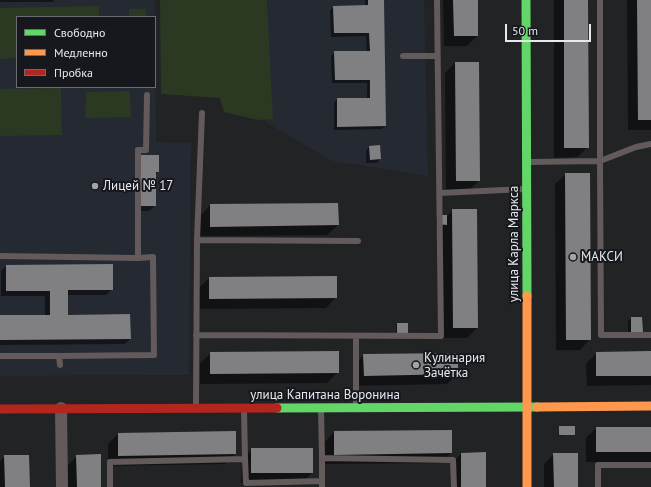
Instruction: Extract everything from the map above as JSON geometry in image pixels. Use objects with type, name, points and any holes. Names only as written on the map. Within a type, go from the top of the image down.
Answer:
[{"type":"street","name":"улица Карла Маркса","points":[[526,0],[527,487]]},
{"type":"street","name":"улица Капитана Воронина","points":[[0,409],[651,406]]},
{"type":"street","points":[[61,408],[62,487]]},
{"type":"lane","points":[[196,335],[356,337],[441,336],[437,0]]},
{"type":"lane","points":[[600,0],[601,335],[651,334]]},
{"type":"lane","points":[[403,56],[437,56]]},
{"type":"lane","points":[[138,258],[138,150],[146,150],[147,96]]},
{"type":"lane","points":[[196,409],[197,240],[202,113]]},
{"type":"lane","points":[[526,162],[600,161],[636,147],[651,144]]},
{"type":"lane","points":[[440,193],[526,189]]},
{"type":"lane","points":[[197,240],[358,240]]},
{"type":"lane","points":[[0,256],[153,257],[154,355],[0,356]]},
{"type":"lane","points":[[356,337],[356,408]]},
{"type":"lane","points":[[59,356],[60,365]]},
{"type":"lane","points":[[244,409],[247,485],[322,484],[320,408]]},
{"type":"lane","points":[[322,458],[453,460],[454,487]]},
{"type":"lane","points":[[110,487],[110,462],[245,459]]},
{"type":"lane","points":[[598,487],[598,465],[651,465]]},
{"type":"shaded area","name":"Лицей № 17","points":[[0,0],[155,0],[155,16],[16,16],[16,88],[156,88],[156,142],[191,143],[189,375],[0,376]]},
{"type":"shaded area","points":[[262,0],[424,0],[428,176],[332,161],[265,122]]},
{"type":"green space","points":[[160,0],[267,0],[273,119],[258,120],[224,112],[220,98],[161,94]]},
{"type":"green space","points":[[99,6],[99,16],[16,16],[16,58],[0,59],[0,8]]},
{"type":"green space","points":[[129,9],[146,9],[146,16],[129,16]]},
{"type":"green space","points":[[61,88],[62,135],[0,136],[0,89]]},
{"type":"green space","points":[[130,91],[131,117],[85,118],[86,92]]},
{"type":"building","points":[[368,0],[384,0],[386,126],[337,127],[337,98],[370,98],[370,80],[335,80],[334,51],[370,51],[369,33],[334,33],[333,6],[368,5]]},
{"type":"building","points":[[453,0],[478,0],[478,36],[454,36]]},
{"type":"building","points":[[564,0],[588,0],[589,148],[564,148]]},
{"type":"building","points":[[637,0],[651,0],[651,120],[638,120]]},
{"type":"building","points":[[455,62],[479,62],[480,181],[456,181]]},
{"type":"building","points":[[380,145],[381,159],[370,160],[369,146]]},
{"type":"building","points":[[141,155],[159,155],[159,172],[156,172],[156,206],[141,206]]},
{"type":"building","points":[[565,173],[590,173],[591,340],[566,340]]},
{"type":"building","points":[[338,203],[339,225],[210,227],[210,204]]},
{"type":"building","points":[[452,209],[477,209],[478,328],[453,328]]},
{"type":"building","points":[[437,215],[447,215],[447,225],[437,224]]},
{"type":"building","points":[[113,264],[113,290],[68,290],[68,315],[130,314],[131,339],[0,340],[0,315],[50,315],[50,291],[6,291],[6,265]]},
{"type":"building","points":[[337,276],[337,298],[209,299],[209,277]]},
{"type":"building","points":[[631,317],[642,317],[643,332],[631,332]]},
{"type":"building","points":[[397,323],[408,323],[408,334],[397,334]]},
{"type":"building","points":[[339,351],[339,373],[210,374],[210,352]]},
{"type":"building","points":[[651,351],[651,376],[596,376],[596,352]]},
{"type":"building","points":[[458,353],[458,374],[364,376],[363,354]]},
{"type":"building","points":[[559,426],[575,426],[575,435],[559,435]]},
{"type":"building","points":[[596,427],[651,427],[651,452],[596,452]]},
{"type":"building","points":[[452,430],[452,453],[334,455],[334,431]]},
{"type":"building","points":[[236,431],[236,454],[118,456],[118,433]]},
{"type":"building","points":[[251,448],[313,448],[313,473],[251,473]]},
{"type":"building","points":[[486,452],[486,487],[461,487],[461,453]]},
{"type":"building","points":[[553,453],[578,453],[578,487],[554,487]]},
{"type":"building","points":[[101,454],[101,487],[77,487],[76,455]]},
{"type":"building","points":[[4,455],[29,455],[30,487],[5,487]]},
{"type":"traffic: fast","points":[[526,0],[527,296]]},
{"type":"traffic: fast","points":[[277,408],[537,407]]},
{"type":"traffic: slow","points":[[527,296],[527,487]]},
{"type":"traffic: slow","points":[[537,407],[651,406]]},
{"type":"traffic: jam","points":[[0,409],[277,408]]},
{"type":"place","name":"Лицей № 17","points":[[95,186]]},
{"type":"place","name":"МАКСИ","points":[[573,257]]},
{"type":"place","name":"Кулинария Зачётка","points":[[416,365]]}]
